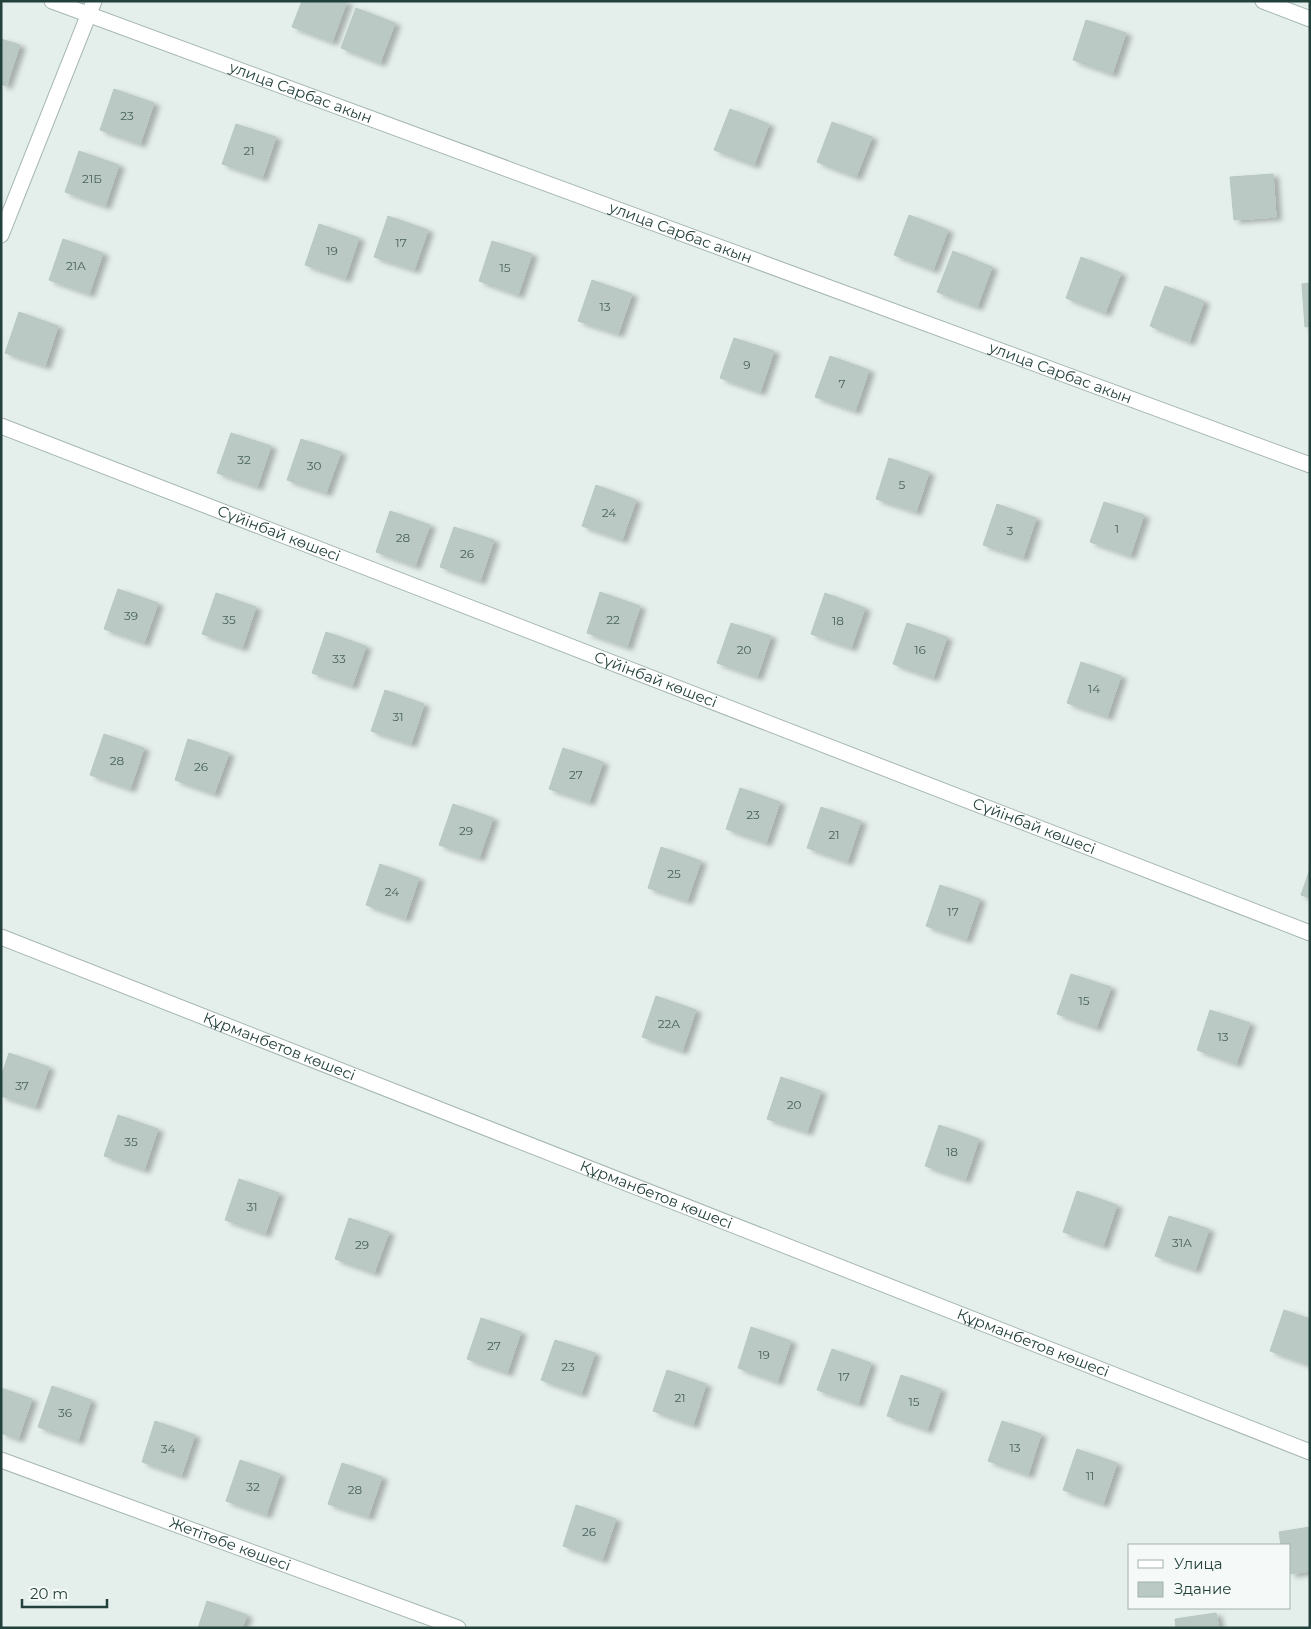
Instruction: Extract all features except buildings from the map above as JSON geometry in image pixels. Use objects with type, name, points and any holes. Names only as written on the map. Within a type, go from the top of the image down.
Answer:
[{"type":"street","name":"улица Сарбас акын","points":[[52,1],[91,8],[1310,465]]},
{"type":"street","points":[[1263,1],[1310,19]]},
{"type":"street","points":[[1,235],[91,8]]},
{"type":"street","name":"Сүйінбай көшесі","points":[[1,426],[1310,934]]},
{"type":"street","name":"Құрманбетов көшесі","points":[[1,937],[1310,1452]]},
{"type":"street","name":"Жетітөбе көшесі","points":[[1,1460],[458,1628]]}]
